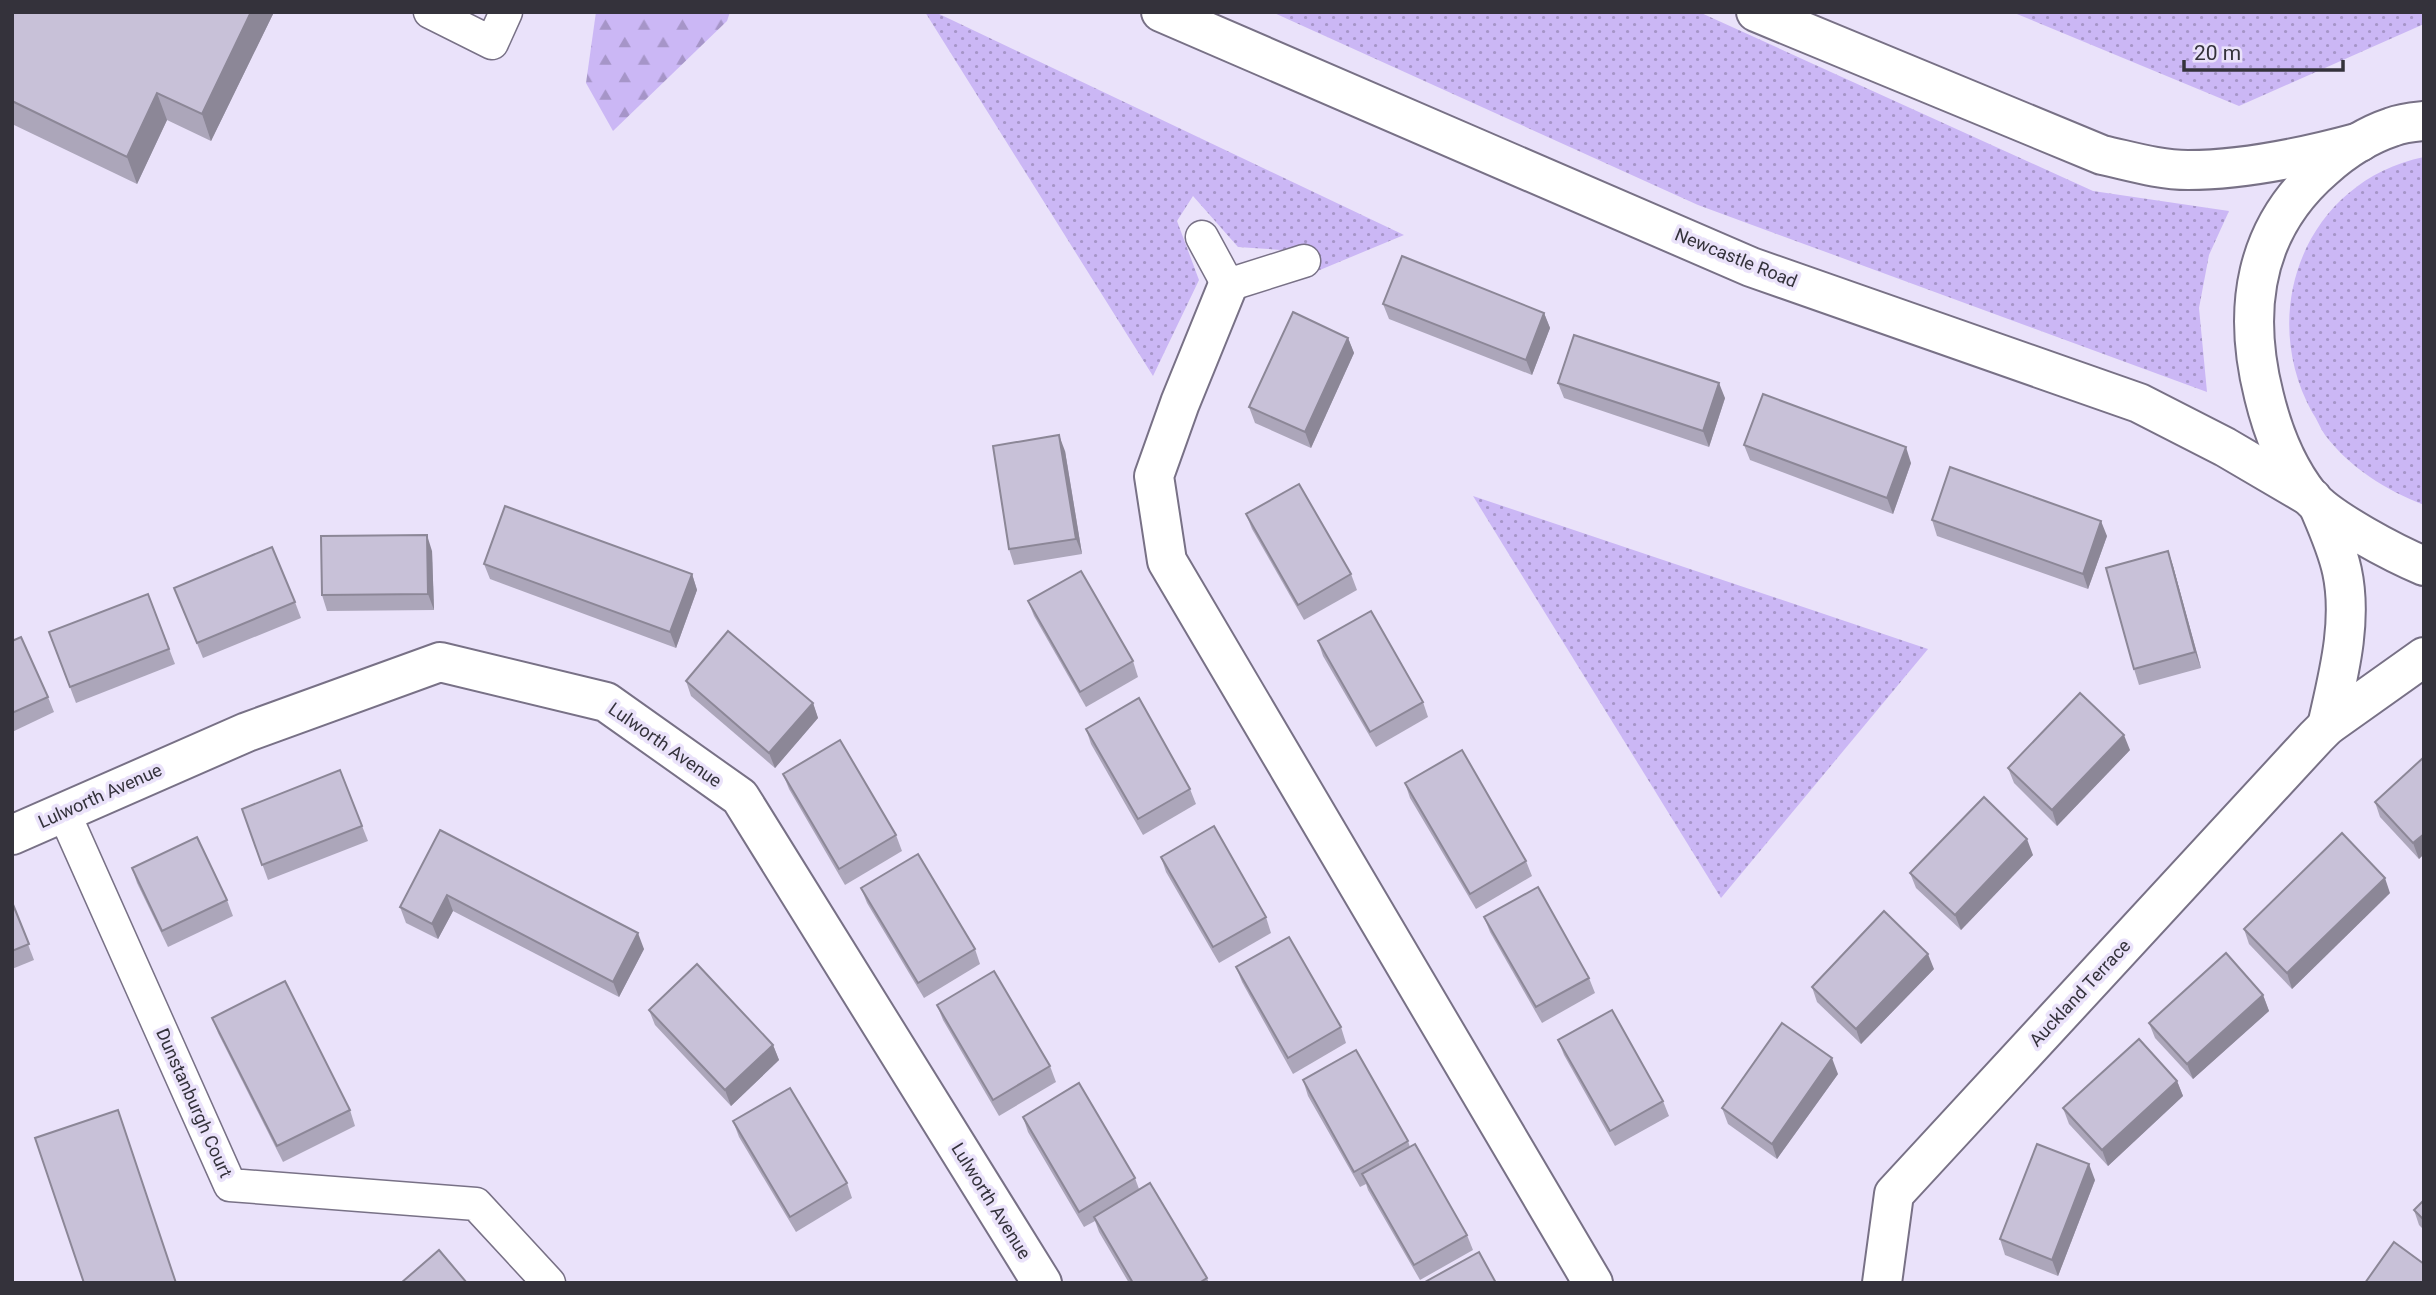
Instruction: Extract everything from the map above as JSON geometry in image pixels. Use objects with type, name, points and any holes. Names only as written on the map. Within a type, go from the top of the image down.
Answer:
[{"type":"main road","name":"Newcastle Road","points":[[1161,12],[1751,267],[2139,403],[2225,447],[2374,541],[2424,566]]},
{"type":"main road","points":[[1756,12],[2102,155],[2153,166],[2186,170],[2232,167],[2301,156],[2401,124]]},
{"type":"main road","points":[[2327,726],[2339,673],[2346,614],[2342,572],[2332,537],[2315,502],[2290,471],[2270,422],[2258,374],[2253,327],[2256,282],[2266,244],[2284,210],[2308,181],[2334,160],[2401,124]]},
{"type":"main road","points":[[1228,285],[1180,403],[1154,476],[1167,561],[1593,1283]]},
{"type":"main road","name":"Auckland Terrace","points":[[1882,1283],[1894,1194],[2327,726],[2424,657]]},
{"type":"main road","name":"Lulworth Avenue","points":[[12,835],[247,732],[440,662],[606,702],[740,797],[1042,1283]]},
{"type":"lane","points":[[430,12],[492,43],[506,12]]},
{"type":"lane","points":[[1202,237],[1228,285],[1304,261]]},
{"type":"lane","name":"Dunstanburgh Court","points":[[64,813],[230,1185],[476,1203],[549,1283]]},
{"type":"green space","points":[[596,12],[730,12],[727,21],[613,131],[586,83]]},
{"type":"green space","points":[[925,12],[935,12],[1404,235],[1315,272],[1313,252],[1238,247],[1193,196],[1177,221],[1199,280],[1153,376]]},
{"type":"green space","points":[[1272,12],[1699,12],[2093,191],[2229,211],[2209,255],[2199,308],[2207,392],[1698,205]]},
{"type":"green space","points":[[2012,12],[2424,12],[2424,24],[2239,106]]},
{"type":"green space","points":[[2424,157],[2424,505],[2396,492],[2357,468],[2325,435],[2296,373],[2289,333],[2292,293],[2303,255],[2322,221],[2349,193],[2383,171]]},
{"type":"green space","points":[[1473,496],[1928,649],[1721,898]]},
{"type":"building","points":[[12,12],[251,12],[202,114],[157,93],[127,157],[12,101]]},
{"type":"building","points":[[1402,256],[1544,313],[1526,360],[1383,304]]},
{"type":"building","points":[[1293,312],[1348,338],[1305,432],[1249,407]]},
{"type":"building","points":[[1574,335],[1719,383],[1703,431],[1558,383]]},
{"type":"building","points":[[1763,394],[1906,447],[1887,498],[1744,445]]},
{"type":"building","points":[[1059,435],[1076,539],[1009,549],[993,446]]},
{"type":"building","points":[[1950,467],[2101,521],[2083,574],[1932,520]]},
{"type":"building","points":[[1299,484],[1351,574],[1298,605],[1246,514]]},
{"type":"building","points":[[505,506],[692,574],[670,632],[484,564]]},
{"type":"building","points":[[427,535],[428,594],[322,595],[321,536]]},
{"type":"building","points":[[272,547],[295,602],[197,643],[174,588]]},
{"type":"building","points":[[2168,551],[2195,652],[2134,669],[2106,568]]},
{"type":"building","points":[[1081,571],[1133,661],[1080,692],[1028,601]]},
{"type":"building","points":[[148,594],[169,649],[70,687],[49,632]]},
{"type":"building","points":[[1371,611],[1423,702],[1370,732],[1318,641]]},
{"type":"building","points":[[728,631],[813,703],[769,753],[686,681]]},
{"type":"building","points":[[21,637],[48,697],[12,713],[12,641]]},
{"type":"building","points":[[2080,693],[2124,735],[2052,810],[2008,768]]},
{"type":"building","points":[[1139,698],[1190,789],[1138,819],[1086,729]]},
{"type":"building","points":[[840,740],[896,835],[839,869],[783,774]]},
{"type":"building","points":[[1462,750],[1526,861],[1470,894],[1405,783]]},
{"type":"building","points":[[2424,757],[2424,834],[2413,843],[2375,802]]},
{"type":"building","points":[[340,770],[362,826],[262,865],[242,809]]},
{"type":"building","points":[[1984,797],[2027,839],[1955,915],[1910,873]]},
{"type":"building","points":[[1214,826],[1266,917],[1213,947],[1161,857]]},
{"type":"building","points":[[440,830],[638,933],[613,982],[447,895],[432,924],[400,907]]},
{"type":"building","points":[[2342,833],[2385,878],[2287,973],[2244,929]]},
{"type":"building","points":[[197,837],[227,900],[162,931],[132,868]]},
{"type":"building","points":[[918,854],[975,949],[918,983],[861,888]]},
{"type":"building","points":[[1538,887],[1589,978],[1536,1007],[1484,917]]},
{"type":"building","points":[[12,902],[29,944],[12,951]]},
{"type":"building","points":[[1884,911],[1928,954],[1856,1029],[1812,987]]},
{"type":"building","points":[[1289,937],[1341,1027],[1288,1058],[1236,967]]},
{"type":"building","points":[[2226,953],[2263,995],[2187,1064],[2149,1023]]},
{"type":"building","points":[[697,964],[773,1045],[725,1090],[649,1010]]},
{"type":"building","points":[[994,971],[1050,1066],[993,1100],[937,1005]]},
{"type":"building","points":[[285,981],[350,1110],[277,1146],[212,1018]]},
{"type":"building","points":[[1612,1010],[1663,1101],[1610,1131],[1558,1040]]},
{"type":"building","points":[[1782,1023],[1832,1058],[1772,1144],[1722,1108]]},
{"type":"building","points":[[2139,1039],[2177,1081],[2102,1150],[2063,1108]]},
{"type":"building","points":[[1356,1050],[1408,1141],[1354,1172],[1303,1080]]},
{"type":"building","points":[[1079,1083],[1135,1178],[1079,1212],[1023,1117]]},
{"type":"building","points":[[790,1088],[847,1183],[790,1217],[733,1121]]},
{"type":"building","points":[[118,1110],[176,1283],[84,1283],[35,1138]]},
{"type":"building","points":[[1415,1144],[1467,1235],[1414,1265],[1362,1174]]},
{"type":"building","points":[[2037,1144],[2089,1164],[2052,1260],[2000,1239]]},
{"type":"building","points":[[1150,1183],[1207,1278],[1199,1283],[1133,1283],[1094,1217]]},
{"type":"building","points":[[2424,1200],[2424,1220],[2414,1210]]},
{"type":"building","points":[[2394,1242],[2424,1264],[2424,1283],[2365,1283]]},
{"type":"building","points":[[439,1250],[467,1283],[401,1283]]},
{"type":"building","points":[[1479,1252],[1496,1283],[1425,1282]]}]
